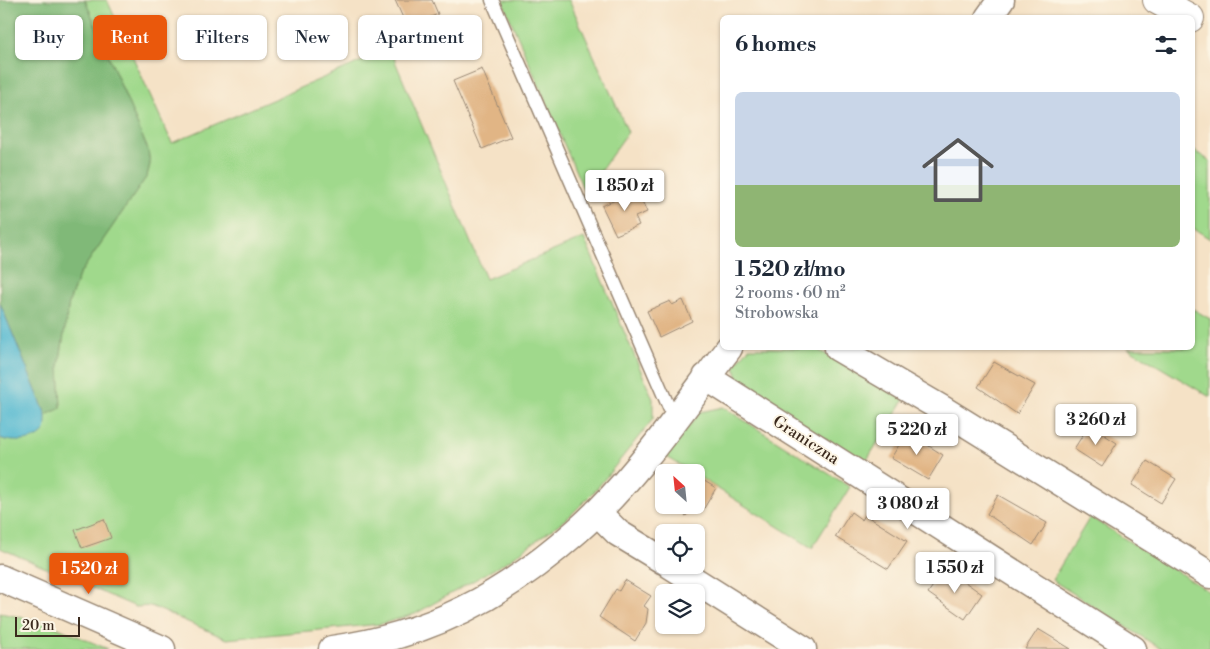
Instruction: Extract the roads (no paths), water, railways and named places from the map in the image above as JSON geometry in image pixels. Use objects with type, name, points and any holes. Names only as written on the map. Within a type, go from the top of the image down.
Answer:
[{"type":"street","points":[[990,15],[1001,0]]},
{"type":"street","points":[[1157,0],[1185,15]]},
{"type":"street","points":[[1195,20],[1210,28]]},
{"type":"street","points":[[332,649],[399,636],[460,612],[505,587],[543,560],[597,512],[630,475],[727,350]]},
{"type":"street","points":[[841,350],[944,410],[1210,575]]},
{"type":"street","name":"Graniczna","points":[[706,377],[1133,649]]},
{"type":"street","points":[[597,512],[618,533],[655,556]]},
{"type":"street","points":[[684,574],[804,649]]},
{"type":"street","points":[[0,578],[162,649]]},
{"type":"lane","points":[[492,0],[674,419]]},
{"type":"water","points":[[0,303],[46,415],[45,430],[42,434],[31,440],[11,441],[0,438]]}]
